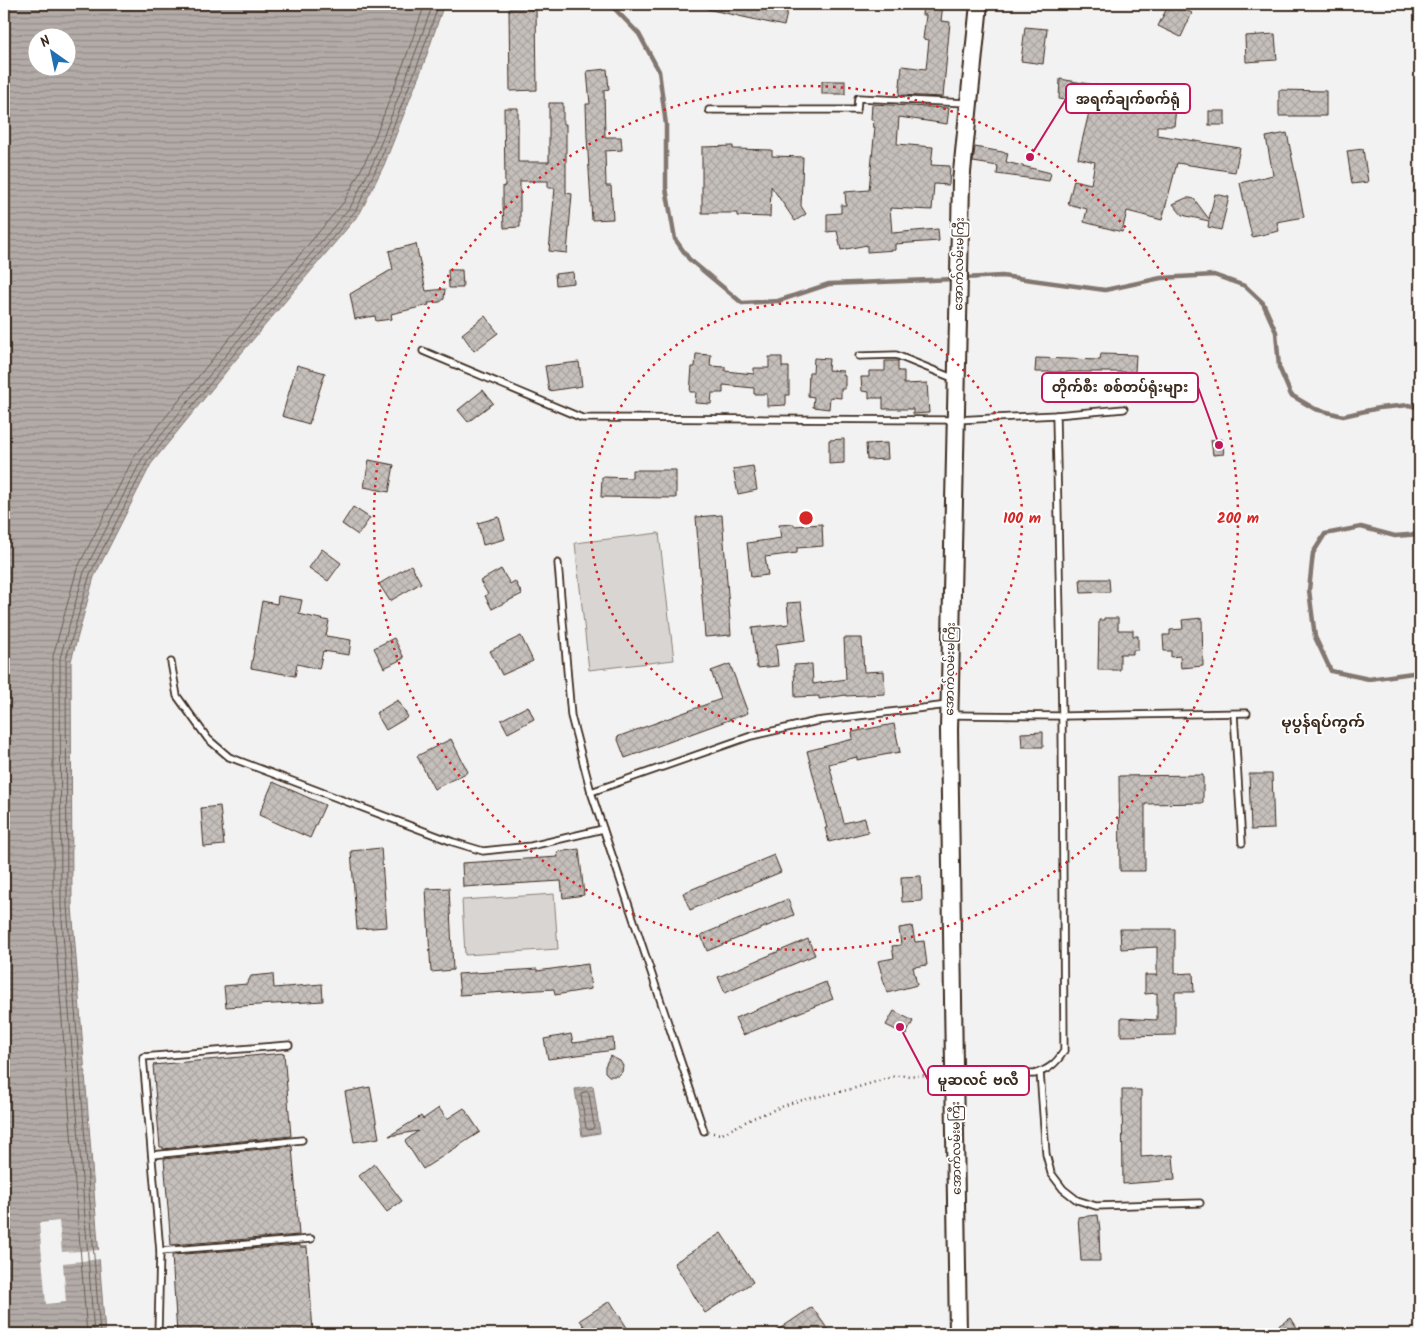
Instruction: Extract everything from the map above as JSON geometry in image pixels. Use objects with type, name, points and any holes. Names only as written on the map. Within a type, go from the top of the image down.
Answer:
[{"type":"main road","name":"အောက်လမ်းမကြီး","points":[[958,1334],[950,710],[961,182],[979,4]]},
{"type":"lane","points":[[709,110],[857,110],[858,98],[969,103]]},
{"type":"lane","points":[[423,351],[582,418],[956,420],[1056,415],[1124,409]]},
{"type":"lane","points":[[859,356],[896,355],[957,380]]},
{"type":"lane","points":[[955,1074],[1034,1074],[1046,1070],[1058,1061],[1064,1052],[1062,716],[1056,415]]},
{"type":"lane","points":[[558,563],[571,716],[591,792],[704,1131]]},
{"type":"lane","points":[[171,662],[177,696],[208,739],[229,757],[454,842],[483,851],[531,846],[603,829]]},
{"type":"lane","points":[[591,792],[751,736],[817,721],[950,710],[1062,716],[1247,713]]},
{"type":"lane","points":[[1234,714],[1242,843]]},
{"type":"lane","points":[[158,1334],[160,1251],[143,1057],[289,1045]]},
{"type":"lane","points":[[1040,1072],[1046,1154],[1052,1173],[1063,1189],[1077,1200],[1096,1206],[1200,1202]]},
{"type":"lane","points":[[152,1155],[302,1140]]},
{"type":"lane","points":[[160,1251],[311,1239]]},
{"type":"path","points":[[704,1131],[722,1134],[753,1118],[794,1102],[852,1089],[895,1076],[955,1074]]},
{"type":"shaded area","points":[[659,533],[674,660],[589,670],[575,543]]},
{"type":"shaded area","points":[[554,894],[558,949],[465,955],[462,900]]},
{"type":"water","points":[[4,4],[444,4],[424,63],[384,165],[360,213],[233,363],[151,464],[94,577],[71,661],[72,906],[105,1334],[4,1334]]},
{"type":"water","points":[[593,1086],[600,1133],[582,1136],[575,1089]]},
{"type":"pier","points":[[59,1221],[62,1252],[100,1250],[102,1259],[63,1263],[66,1302],[46,1304],[39,1223]]},
{"type":"building","points":[[708,4],[789,4],[784,26],[707,9]]},
{"type":"building","points":[[923,4],[943,4],[941,21],[950,22],[943,97],[899,95],[902,66],[926,69],[929,40],[923,39],[926,15],[922,15]]},
{"type":"building","points":[[1169,4],[1192,13],[1181,37],[1158,26]]},
{"type":"building","points":[[509,9],[536,9],[537,90],[510,91]]},
{"type":"building","points":[[1025,27],[1047,29],[1043,64],[1021,61]]},
{"type":"building","points":[[1275,34],[1277,60],[1246,62],[1245,36]]},
{"type":"building","points":[[607,69],[609,89],[604,90],[605,137],[621,137],[622,150],[605,151],[606,186],[611,186],[613,219],[592,220],[587,136],[586,104],[590,104],[587,71]]},
{"type":"building","points":[[1060,79],[1147,94],[1147,106],[1176,109],[1174,126],[1157,126],[1157,135],[1240,148],[1235,172],[1177,163],[1162,220],[1127,211],[1122,232],[1084,222],[1087,209],[1068,204],[1074,180],[1091,184],[1095,162],[1078,158],[1091,104],[1059,99]]},
{"type":"building","points":[[822,81],[845,81],[845,94],[822,94]]},
{"type":"building","points":[[1279,90],[1326,91],[1326,116],[1279,116]]},
{"type":"building","points":[[549,103],[563,103],[563,124],[566,124],[566,193],[572,194],[567,253],[549,251],[555,188],[548,188],[548,181],[520,181],[520,227],[504,228],[504,108],[518,108],[518,162],[549,162]]},
{"type":"building","points":[[872,104],[949,108],[947,124],[899,117],[897,144],[933,147],[931,165],[950,166],[949,185],[934,184],[932,210],[890,208],[892,233],[938,229],[939,241],[895,244],[895,250],[867,252],[867,245],[841,250],[837,231],[827,232],[827,214],[841,213],[841,205],[846,205],[845,192],[869,190],[875,127],[873,127],[874,120],[871,120]]},
{"type":"building","points":[[1209,111],[1225,111],[1225,125],[1209,125]]},
{"type":"building","points":[[1287,133],[1304,217],[1277,222],[1279,231],[1252,237],[1240,183],[1273,175],[1266,137]]},
{"type":"building","points":[[733,146],[733,149],[772,150],[772,156],[803,157],[801,206],[806,214],[795,221],[771,186],[770,217],[737,216],[737,213],[702,213],[702,147]]},
{"type":"building","points":[[975,147],[1008,153],[1006,162],[1051,173],[1049,181],[997,174],[998,166],[973,162]]},
{"type":"building","points":[[1363,149],[1368,182],[1352,184],[1347,151]]},
{"type":"building","points":[[1215,194],[1229,197],[1221,230],[1208,227],[1209,221],[1182,215],[1173,204],[1186,198],[1194,199],[1209,219]]},
{"type":"building","points":[[416,244],[426,291],[445,289],[444,299],[440,302],[428,303],[429,305],[391,314],[392,319],[376,321],[375,316],[355,319],[350,294],[393,270],[389,251]]},
{"type":"building","points":[[448,270],[462,270],[463,288],[449,288]]},
{"type":"building","points":[[573,272],[574,283],[556,285],[555,274]]},
{"type":"building","points":[[485,316],[498,333],[474,351],[462,334]]},
{"type":"building","points":[[696,354],[711,355],[710,366],[725,367],[725,371],[754,374],[754,368],[769,368],[769,357],[782,357],[782,367],[789,367],[789,395],[786,395],[786,405],[767,406],[767,394],[754,394],[754,388],[723,385],[723,393],[712,393],[711,404],[695,403],[696,392],[690,392],[692,367],[695,367]]},
{"type":"building","points":[[1101,354],[1136,355],[1135,372],[1035,372],[1036,358],[1100,360]]},
{"type":"building","points":[[814,358],[829,359],[828,370],[843,371],[845,376],[845,389],[841,389],[841,398],[830,397],[829,409],[813,407],[814,397],[808,396],[809,372],[813,372]]},
{"type":"building","points":[[885,361],[898,361],[898,371],[904,371],[904,384],[927,383],[929,413],[913,414],[913,409],[883,409],[883,398],[869,398],[869,392],[862,391],[861,377],[869,377],[869,371],[885,371]]},
{"type":"building","points":[[579,362],[582,386],[549,391],[545,366]]},
{"type":"building","points":[[297,365],[325,373],[309,424],[282,416]]},
{"type":"building","points":[[483,390],[493,403],[468,422],[458,410]]},
{"type":"building","points":[[844,439],[844,463],[829,464],[829,440]]},
{"type":"building","points":[[1222,439],[1224,454],[1213,455],[1211,440]]},
{"type":"building","points":[[887,443],[888,459],[867,460],[866,444]]},
{"type":"building","points":[[369,460],[394,465],[389,492],[364,487]]},
{"type":"building","points":[[753,466],[757,490],[738,494],[733,469]]},
{"type":"building","points":[[632,470],[676,470],[676,498],[601,497],[602,477],[632,478]]},
{"type":"building","points":[[353,507],[370,518],[358,535],[342,524]]},
{"type":"building","points":[[722,515],[731,635],[705,637],[696,517]]},
{"type":"building","points":[[499,517],[505,539],[483,545],[478,523]]},
{"type":"building","points":[[794,524],[794,526],[822,524],[823,546],[797,548],[797,553],[765,557],[768,575],[751,577],[747,543],[781,538],[779,525]]},
{"type":"building","points":[[322,549],[341,563],[328,581],[309,568]]},
{"type":"building","points":[[411,565],[421,583],[390,601],[379,584]]},
{"type":"building","points":[[501,569],[510,584],[515,581],[522,594],[492,609],[485,596],[488,594],[480,581]]},
{"type":"building","points":[[1080,579],[1109,579],[1110,592],[1081,593]]},
{"type":"building","points":[[278,596],[302,600],[299,614],[329,621],[326,636],[351,640],[349,655],[323,651],[319,669],[297,664],[295,676],[251,668],[262,601],[277,604]]},
{"type":"building","points":[[801,602],[806,640],[776,644],[778,666],[757,668],[752,628],[789,624],[787,603]]},
{"type":"building","points":[[1104,618],[1118,618],[1118,630],[1133,630],[1133,636],[1138,636],[1138,650],[1133,650],[1133,654],[1120,654],[1120,670],[1098,670],[1099,620],[1104,620]]},
{"type":"building","points":[[1202,618],[1203,666],[1181,668],[1180,656],[1171,657],[1171,651],[1164,651],[1163,635],[1170,635],[1170,630],[1183,629],[1182,620]]},
{"type":"building","points":[[521,636],[533,661],[502,675],[490,651]]},
{"type":"building","points":[[394,638],[404,658],[384,668],[374,648]]},
{"type":"building","points":[[844,638],[862,638],[864,672],[884,671],[885,694],[846,695],[819,699],[819,696],[795,697],[794,665],[812,664],[813,684],[846,679]]},
{"type":"building","points":[[730,664],[748,713],[625,758],[617,737],[721,699],[711,671]]},
{"type":"building","points":[[398,700],[408,717],[386,730],[376,713]]},
{"type":"building","points":[[528,706],[534,719],[508,733],[501,720]]},
{"type":"building","points":[[894,724],[900,752],[857,760],[857,757],[829,764],[844,823],[865,818],[868,832],[829,842],[807,751],[853,739],[852,732]]},
{"type":"building","points":[[1043,732],[1043,747],[1022,747],[1021,733]]},
{"type":"building","points":[[451,739],[468,772],[434,789],[417,756]]},
{"type":"building","points":[[1249,774],[1272,774],[1274,829],[1251,830]]},
{"type":"building","points":[[1203,775],[1203,803],[1145,804],[1145,871],[1120,871],[1119,776]]},
{"type":"building","points":[[273,782],[325,805],[310,838],[259,815]]},
{"type":"building","points":[[220,806],[224,845],[204,847],[201,808]]},
{"type":"building","points":[[381,848],[387,927],[357,929],[351,851]]},
{"type":"building","points":[[579,849],[584,895],[563,898],[561,881],[463,887],[462,863],[558,857],[557,852]]},
{"type":"building","points":[[774,855],[781,872],[690,910],[683,893]]},
{"type":"building","points":[[921,876],[922,901],[902,902],[901,877]]},
{"type":"building","points":[[449,888],[453,970],[431,972],[426,889]]},
{"type":"building","points":[[788,899],[794,915],[707,951],[701,935]]},
{"type":"building","points":[[912,926],[915,942],[924,941],[927,965],[913,967],[917,985],[887,993],[878,961],[894,958],[892,946],[901,945],[899,928]]},
{"type":"building","points":[[1120,929],[1175,929],[1175,974],[1193,973],[1194,992],[1175,992],[1175,1035],[1121,1036],[1121,1018],[1157,1020],[1157,993],[1145,994],[1145,975],[1157,975],[1157,947],[1121,949]]},
{"type":"building","points":[[808,939],[815,955],[725,993],[718,977]]},
{"type":"building","points":[[588,964],[591,989],[555,995],[554,989],[460,995],[458,974],[537,969],[537,971]]},
{"type":"building","points":[[273,974],[274,988],[322,984],[323,1001],[226,1007],[224,986],[247,984],[251,976]]},
{"type":"building","points":[[826,982],[833,999],[743,1035],[735,1018]]},
{"type":"building","points":[[894,1011],[913,1021],[906,1035],[886,1025]]},
{"type":"building","points":[[571,1034],[573,1043],[613,1038],[614,1050],[548,1059],[544,1039]]},
{"type":"building","points":[[284,1053],[291,1136],[163,1149],[163,1147],[160,1147],[153,1065]]},
{"type":"building","points":[[610,1056],[620,1061],[623,1066],[622,1072],[618,1076],[609,1076],[605,1072],[605,1066]]},
{"type":"building","points":[[370,1087],[379,1138],[354,1142],[345,1092]]},
{"type":"building","points":[[1122,1090],[1141,1090],[1141,1157],[1173,1155],[1175,1180],[1123,1184]]},
{"type":"building","points":[[439,1108],[447,1119],[464,1108],[480,1132],[423,1169],[405,1141],[418,1131],[389,1136],[421,1116],[423,1119]]},
{"type":"building","points":[[292,1146],[299,1235],[171,1245],[164,1159]]},
{"type":"building","points":[[374,1164],[402,1201],[387,1212],[359,1176]]},
{"type":"building","points":[[1098,1215],[1100,1261],[1081,1261],[1078,1217]]},
{"type":"building","points":[[721,1233],[753,1282],[705,1313],[674,1263]]},
{"type":"building","points":[[300,1245],[300,1247],[307,1247],[313,1332],[281,1334],[177,1334],[172,1255]]},
{"type":"building","points":[[610,1301],[631,1334],[589,1334],[580,1320]]},
{"type":"building","points":[[812,1307],[831,1334],[772,1334]]},
{"type":"building","points":[[1291,1318],[1301,1334],[1265,1334]]},
{"type":"waterway","points":[[610,4],[639,34],[659,71],[666,125],[666,188],[675,239],[689,259],[742,303],[778,301],[829,284],[955,279]]},
{"type":"waterway","points":[[963,278],[1002,276],[1105,290],[1161,278],[1214,275],[1245,286],[1263,303],[1276,332],[1279,367],[1291,395],[1315,409],[1343,416],[1379,408],[1409,405],[1420,408]]},
{"type":"waterway","points":[[1420,534],[1395,536],[1361,527],[1325,534],[1313,553],[1309,590],[1315,637],[1331,671],[1369,679],[1420,672]]},
{"type":"place","name":"အရက်ချက်စက်ရုံ","points":[[1030,157]]},
{"type":"place","name":"တိုက်စီး စစ်တပ်ရုံးများ","points":[[1219,445]]},
{"type":"place","name":"မူဆလင် ဗလီ","points":[[900,1027]]},
{"type":"district","name":"မုပွန်ရပ်ကွက်","points":[[1323,722]]}]
